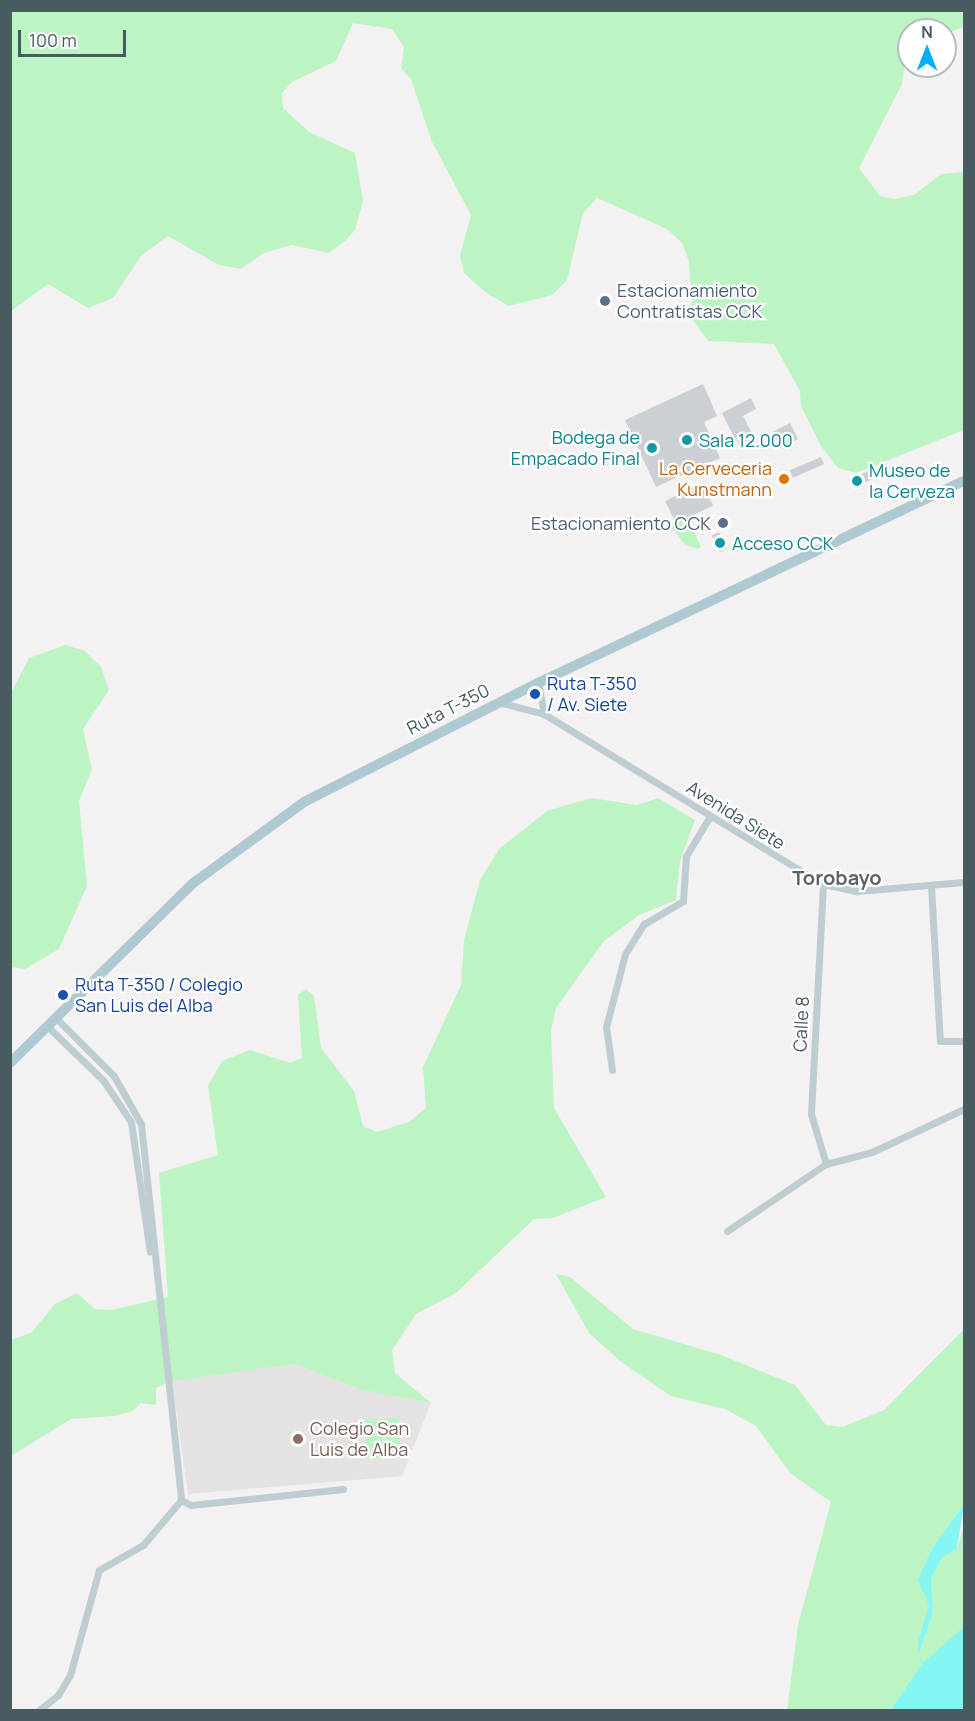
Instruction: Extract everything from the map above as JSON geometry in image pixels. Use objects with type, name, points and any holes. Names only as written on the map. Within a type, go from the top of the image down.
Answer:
[{"type":"main road","name":"Ruta T-350","points":[[10,1064],[192,884],[259,832],[328,788],[538,683],[964,481]]},
{"type":"street","points":[[538,683],[544,714]]},
{"type":"street","name":"Avenida Siete","points":[[499,702],[544,714],[823,884],[857,891],[964,882]]},
{"type":"street","points":[[612,1070],[606,1027],[625,954],[644,924],[683,901],[686,856],[710,816]]},
{"type":"street","name":"Calle 8","points":[[823,884],[811,1114],[826,1164]]},
{"type":"street","points":[[931,886],[940,1041],[964,1041]]},
{"type":"street","points":[[51,1022],[109,1087],[131,1122],[154,1266]]},
{"type":"street","points":[[39,1710],[58,1695],[70,1675],[91,1581],[99,1570],[143,1545],[181,1500],[154,1266],[145,1146],[137,1114],[114,1076],[51,1022]]},
{"type":"street","points":[[727,1231],[826,1164],[872,1152],[964,1109]]},
{"type":"street","points":[[181,1500],[191,1505],[343,1489]]},
{"type":"shaded area","name":"Colegio San Luis de Alba","points":[[295,1364],[362,1390],[431,1403],[402,1476],[188,1494],[172,1381]]},
{"type":"green space","points":[[10,11],[964,11],[964,27],[957,30],[957,18],[897,18],[897,78],[903,78],[902,84],[859,168],[880,196],[895,199],[914,195],[941,174],[964,172],[964,430],[856,473],[838,468],[821,446],[801,406],[800,391],[774,344],[708,341],[693,320],[689,261],[682,243],[667,229],[597,198],[583,213],[567,280],[552,295],[509,306],[485,292],[464,273],[460,256],[471,215],[432,142],[411,79],[401,68],[404,47],[392,29],[353,23],[336,61],[292,82],[282,93],[283,108],[309,132],[355,153],[363,201],[355,230],[329,253],[292,245],[264,253],[241,269],[219,265],[168,236],[141,256],[113,298],[88,308],[48,284],[11,311]]},
{"type":"green space","points":[[688,518],[701,547],[698,549],[685,545],[670,525]]},
{"type":"green space","points":[[65,645],[85,651],[101,667],[109,690],[83,729],[92,769],[79,801],[87,886],[59,949],[25,969],[11,967],[11,693],[29,658]]},
{"type":"green space","points":[[591,798],[637,805],[658,798],[695,820],[680,861],[676,900],[639,915],[604,941],[556,1008],[551,1031],[554,1108],[606,1197],[553,1218],[534,1219],[456,1293],[416,1314],[392,1350],[395,1373],[431,1403],[362,1390],[295,1364],[172,1381],[156,1388],[156,1405],[141,1403],[133,1411],[114,1416],[71,1419],[11,1456],[11,1340],[31,1333],[55,1304],[77,1293],[95,1309],[111,1310],[168,1297],[159,1173],[218,1155],[208,1086],[222,1061],[250,1050],[290,1063],[302,1058],[298,995],[306,989],[314,996],[321,1048],[354,1091],[363,1126],[377,1132],[409,1122],[426,1108],[423,1067],[461,985],[464,940],[480,880],[499,849],[547,811]]},
{"type":"green space","points":[[556,1274],[570,1277],[633,1329],[721,1355],[795,1385],[826,1425],[842,1427],[884,1410],[964,1329],[964,1504],[932,1548],[919,1580],[929,1606],[918,1653],[924,1669],[919,1653],[933,1613],[931,1579],[942,1558],[957,1548],[964,1526],[964,1653],[905,1710],[787,1710],[798,1625],[831,1502],[790,1473],[756,1426],[725,1409],[671,1396],[620,1361],[589,1333]]},
{"type":"green space","points":[[399,1418],[400,1458],[366,1459],[365,1419]]},
{"type":"water","points":[[964,1504],[957,1548],[942,1558],[931,1579],[933,1613],[919,1653],[923,1663],[964,1627],[964,1710],[891,1710],[922,1664],[918,1653],[918,1642],[929,1606],[918,1580],[932,1548]]},
{"type":"building","name":"Sala 12.000","points":[[703,384],[717,416],[704,422],[720,458],[656,487],[625,420]]},
{"type":"building","points":[[751,398],[756,409],[743,416],[754,437],[738,445],[722,413]]},
{"type":"building","points":[[790,423],[798,439],[780,448],[772,432]]},
{"type":"building","points":[[821,457],[824,464],[793,478],[790,470]]},
{"type":"building","points":[[869,471],[872,479],[852,487],[848,479]]},
{"type":"building","points":[[702,483],[713,505],[676,523],[665,501]]},
{"type":"building","name":"Acceso CCK","points":[[719,532],[727,549],[720,553],[712,535]]},
{"type":"place","name":"Estacionamiento Contratistas CCK","points":[[605,301]]},
{"type":"place","name":"Sala 12.000","points":[[687,440]]},
{"type":"place","name":"Bodega de Empacado Final","points":[[652,448]]},
{"type":"place","name":"La Cerveceria Kunstmann","points":[[784,479]]},
{"type":"place","name":"Museo de la Cerveza","points":[[857,481]]},
{"type":"place","name":"Estacionamiento CCK","points":[[723,523]]},
{"type":"place","name":"Acceso CCK","points":[[720,543]]},
{"type":"place","name":"Ruta T-350 / Av. Siete","points":[[535,694]]},
{"type":"place","name":"Ruta T-350 / Colegio San Luis del Alba","points":[[63,995]]},
{"type":"place","name":"Colegio San Luis de Alba","points":[[298,1439]]},
{"type":"district","name":"Torobayo","points":[[837,877]]}]
